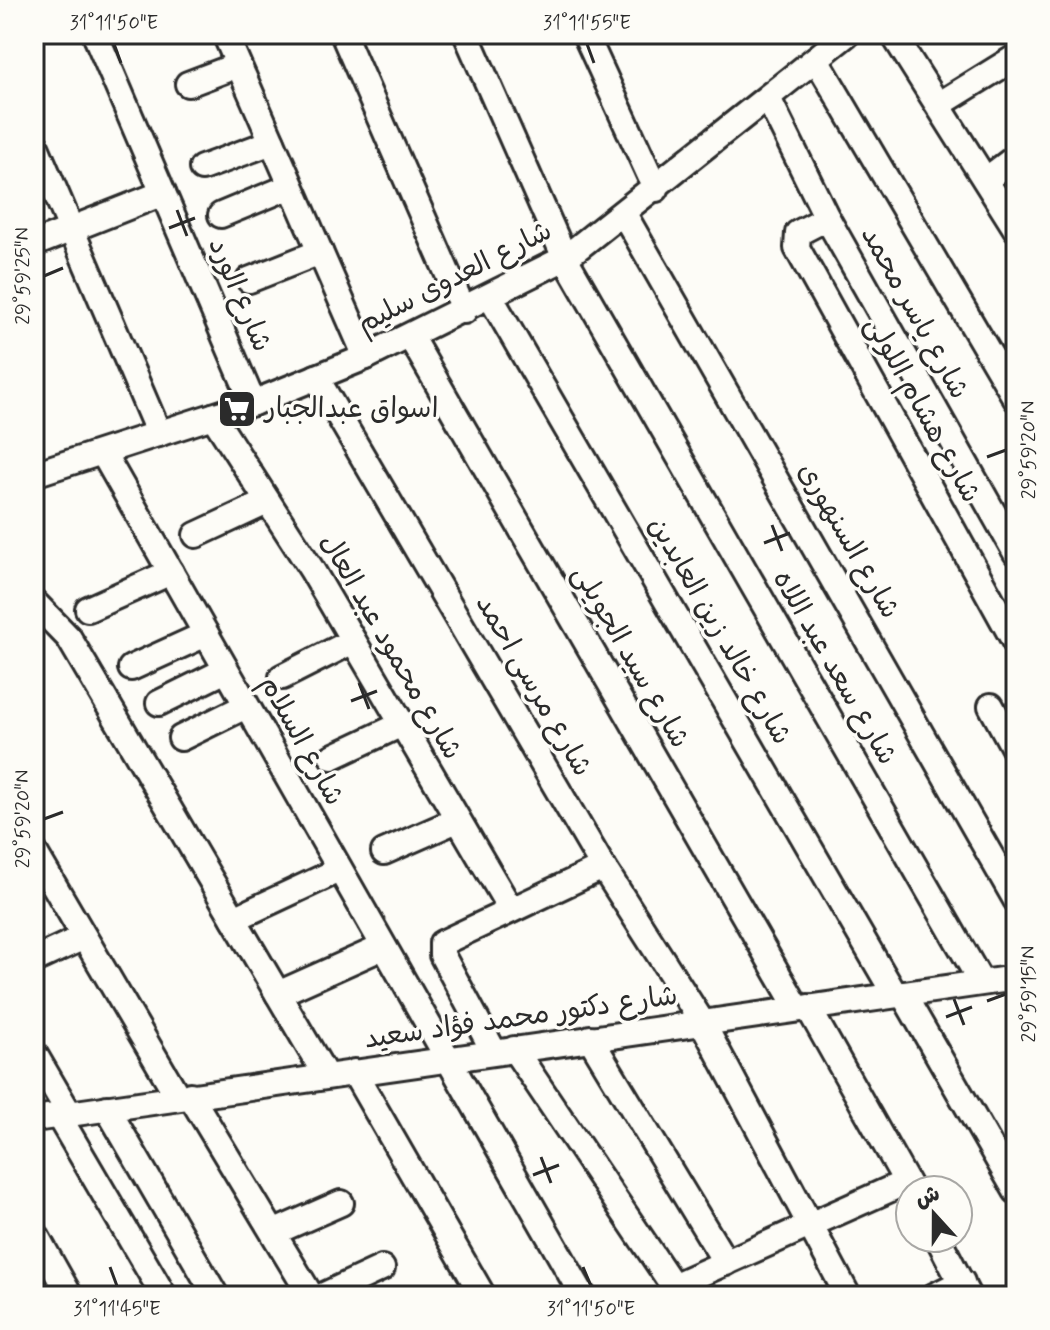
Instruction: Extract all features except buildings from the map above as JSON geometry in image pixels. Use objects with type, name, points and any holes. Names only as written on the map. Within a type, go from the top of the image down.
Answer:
[{"type":"street","name":"شارع الورد","points":[[95,34],[253,403]]},
{"type":"street","points":[[225,34],[366,357]]},
{"type":"street","points":[[343,34],[464,311]]},
{"type":"street","name":"شارع سعد عبد اللاه","points":[[466,34],[565,258],[1004,985]]},
{"type":"street","points":[[585,34],[656,189]]},
{"type":"street","name":"شارع العدوى سليم","points":[[34,474],[253,403],[366,357],[491,298],[565,258],[656,189],[847,34]]},
{"type":"street","points":[[893,34],[940,104],[1016,229]]},
{"type":"street","points":[[940,104],[1016,57]]},
{"type":"street","points":[[816,59],[1016,399]]},
{"type":"street","points":[[188,84],[238,65]]},
{"type":"street","name":"شارع ياسر محمد","points":[[768,98],[827,218],[1016,553]]},
{"type":"street","points":[[202,168],[272,142]]},
{"type":"street","points":[[35,149],[159,434]]},
{"type":"street","points":[[987,179],[1016,157]]},
{"type":"street","points":[[221,215],[291,186]]},
{"type":"street","points":[[34,244],[163,193]]},
{"type":"street","name":"شارع السنهورى","points":[[624,214],[1016,900]]},
{"type":"street","name":"شارع هشام اللولى","points":[[827,218],[798,233],[797,248],[1016,644]]},
{"type":"street","points":[[249,280],[320,252]]},
{"type":"street","name":"شارع خالد زين العابدين","points":[[491,298],[1016,1191]]},
{"type":"street","name":"شارع سيد الجويلى","points":[[410,336],[902,1174]]},
{"type":"street","name":"شارع مرسى احمد","points":[[316,377],[603,867],[702,1022],[848,1296]]},
{"type":"street","name":"شارع محمود عبد العال","points":[[213,416],[353,641],[511,910]]},
{"type":"street","name":"شارع السلام","points":[[103,453],[583,1296]]},
{"type":"street","points":[[196,535],[267,502]]},
{"type":"street","points":[[88,609],[171,572]]},
{"type":"street","points":[[34,602],[69,638],[326,1076]]},
{"type":"street","points":[[131,668],[206,634]]},
{"type":"street","points":[[282,677],[353,641]]},
{"type":"street","points":[[159,703],[226,670]]},
{"type":"street","points":[[181,738],[246,706]]},
{"type":"street","points":[[991,706],[1016,752]]},
{"type":"street","points":[[332,757],[400,725]]},
{"type":"street","points":[[384,852],[457,820]]},
{"type":"street","points":[[34,851],[184,1096],[275,1232],[311,1296]]},
{"type":"street","points":[[603,867],[446,939],[440,949],[504,1050],[676,1291],[726,1263],[894,1192]]},
{"type":"street","points":[[234,919],[339,870]]},
{"type":"street","points":[[34,960],[84,937]]},
{"type":"street","points":[[278,994],[383,947]]},
{"type":"street","name":"شارع دكتور محمد فؤاد سعيد","points":[[34,1119],[899,994],[1004,985]]},
{"type":"street","points":[[590,1038],[726,1263]]},
{"type":"street","points":[[34,1053],[164,1296]]},
{"type":"street","points":[[354,1072],[483,1296]]},
{"type":"street","points":[[107,1108],[216,1296]]},
{"type":"street","points":[[275,1232],[341,1203]]},
{"type":"street","points":[[34,1232],[70,1296]]},
{"type":"street","points":[[934,1296],[965,1289],[946,1254]]},
{"type":"street","points":[[322,1296],[382,1268]]},
{"type":"place","name":"اسواق عبدالجبار","points":[[237,409]]}]
